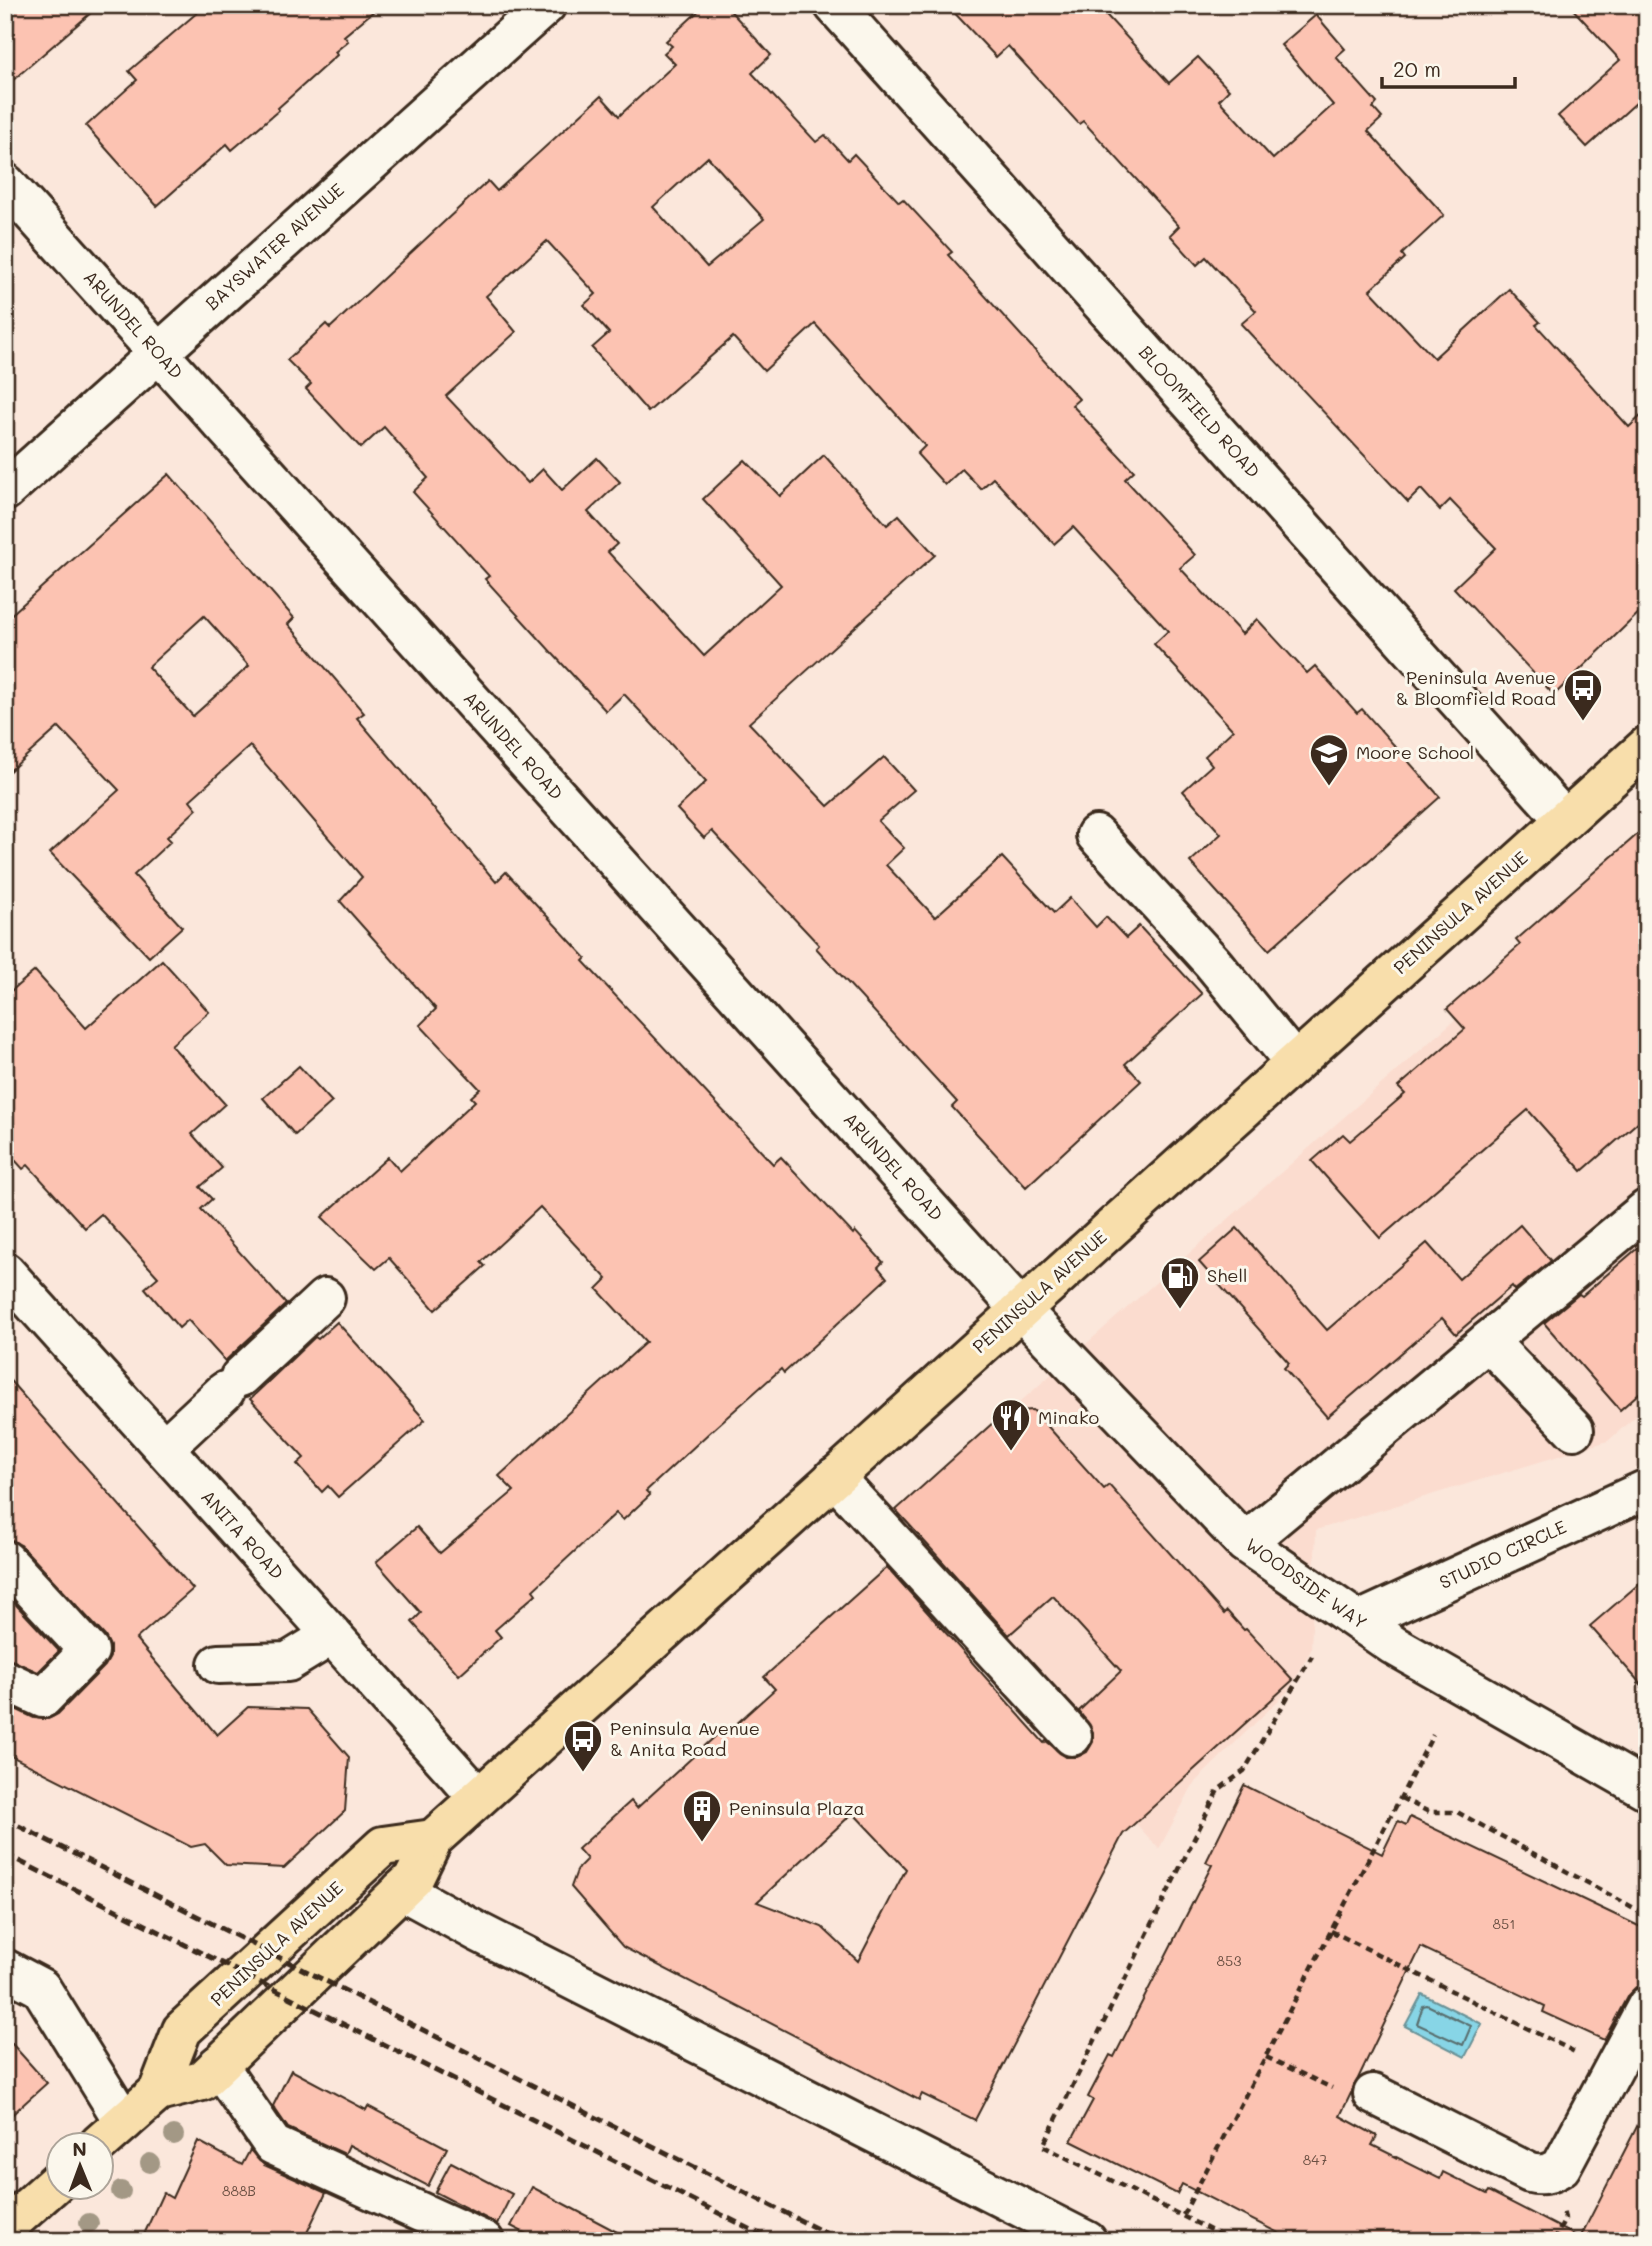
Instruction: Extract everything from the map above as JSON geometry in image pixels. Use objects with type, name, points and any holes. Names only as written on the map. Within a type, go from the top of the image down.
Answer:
[{"type":"main road","name":"PENINSULA AVENUE","points":[[114,2130],[158,2092],[202,2081],[414,1878],[433,1839],[478,1797],[1647,746]]},
{"type":"main road","name":"PENINSULA AVENUE","points":[[158,2092],[182,2030],[383,1846],[433,1839]]},
{"type":"main road","points":[[5,2228],[46,2191]]},
{"type":"street","name":"BAYSWATER AVENUE","points":[[5,491],[546,5]]},
{"type":"street","name":"BLOOMFIELD ROAD","points":[[834,5],[1565,820]]},
{"type":"street","name":"ARUNDEL ROAD","points":[[5,183],[1020,1309]]},
{"type":"street","points":[[1096,835],[1212,962],[1295,1063]]},
{"type":"street","points":[[1245,1543],[1647,1209]]},
{"type":"street","name":"ANITA ROAD","points":[[9,1285],[164,1448],[478,1797]]},
{"type":"street","points":[[164,1448],[326,1298]]},
{"type":"street","name":"WOODSIDE WAY","points":[[1020,1309],[1245,1543],[1393,1644],[1647,1790]]},
{"type":"street","points":[[1488,1341],[1574,1430]]},
{"type":"street","points":[[834,1478],[1072,1736]]},
{"type":"street","name":"STUDIO CIRCLE","points":[[1359,1621],[1647,1489]]},
{"type":"street","points":[[5,1560],[89,1651],[43,1698],[5,1680]]},
{"type":"street","points":[[218,1664],[288,1662],[332,1635]]},
{"type":"street","points":[[401,1890],[478,1932],[1087,2241]]},
{"type":"street","points":[[5,1969],[41,1988],[110,2130]]},
{"type":"street","points":[[1373,2094],[1540,2175],[1561,2167],[1647,2006]]},
{"type":"street","points":[[218,2065],[273,2145],[484,2241]]},
{"type":"path","points":[[1232,2241],[1043,2146],[1218,1790],[1244,1771],[1311,1656]]},
{"type":"path","points":[[1183,2216],[1433,1735]]},
{"type":"path","points":[[1401,1798],[1429,1812],[1457,1812],[1647,1915]]},
{"type":"path","points":[[1331,1931],[1613,2071]]},
{"type":"path","points":[[1266,2057],[1348,2096],[1373,2094]]},
{"type":"shaded area","points":[[1647,851],[1647,1406],[1608,1441],[1316,1530],[1311,1650],[1289,1690],[1194,1783],[1159,1849],[872,1532]]},
{"type":"water","points":[[1422,1994],[1482,2024],[1465,2057],[1405,2026]]},
{"type":"building","points":[[5,5],[100,5],[5,87]]},
{"type":"building","points":[[206,5],[381,5],[344,36],[348,41],[335,52],[337,55],[278,108],[279,110],[232,150],[227,144],[157,206],[86,126],[137,80],[129,71]]},
{"type":"building","points":[[705,5],[725,5],[771,55],[752,73],[816,142],[825,135],[848,160],[854,154],[899,202],[903,199],[952,252],[948,255],[1079,399],[1072,405],[1134,471],[1125,479],[1195,555],[1180,568],[1242,634],[1257,619],[1307,673],[1315,666],[1357,713],[1362,709],[1440,797],[1269,950],[1190,862],[1221,834],[1183,791],[1212,765],[1205,756],[1233,730],[1154,644],[1168,631],[1073,527],[1054,544],[993,478],[981,489],[962,469],[945,485],[917,454],[925,446],[815,324],[764,371],[733,337],[648,412],[592,348],[609,333],[584,305],[596,294],[547,241],[486,296],[516,332],[446,396],[528,483],[543,469],[562,490],[597,458],[620,482],[588,512],[617,544],[608,552],[704,656],[781,585],[703,499],[745,460],[780,496],[824,455],[887,525],[899,515],[935,555],[749,723],[828,806],[884,757],[914,790],[878,821],[904,848],[886,865],[935,917],[1002,857],[1054,913],[1070,898],[1096,927],[1106,917],[1126,938],[1139,926],[1202,994],[1125,1064],[1141,1081],[1026,1187],[952,1107],[957,1102],[816,948],[819,945],[712,831],[704,838],[677,809],[706,782],[624,694],[606,711],[553,654],[485,579],[489,576],[413,492],[428,478],[384,427],[361,448],[306,389],[311,384],[287,360],[326,324],[330,328],[488,181],[497,191],[601,96],[619,116],[675,64],[664,53],[672,46],[666,41]],"holes":[[[708,157],[764,219],[707,267],[653,207]]]},
{"type":"building","points":[[947,5],[1097,5],[1169,83],[1198,57],[1229,90],[1219,100],[1273,159],[1333,105],[1281,45],[1316,15],[1345,49],[1336,57],[1377,103],[1373,108],[1382,118],[1368,131],[1444,215],[1402,254],[1405,258],[1370,290],[1434,358],[1509,289],[1540,322],[1536,325],[1629,427],[1647,410],[1647,605],[1554,695],[1454,588],[1496,548],[1450,500],[1440,510],[1421,489],[1408,502],[1241,324],[1256,311],[1206,257],[1197,265],[1170,235],[1179,226],[1083,121],[1079,124],[1008,46],[996,57]]},
{"type":"building","points":[[1569,5],[1647,5],[1647,93],[1587,147],[1558,116],[1620,60]]},
{"type":"building","points":[[169,474],[294,618],[288,624],[364,713],[357,718],[496,882],[506,872],[586,958],[583,961],[773,1164],[781,1157],[883,1262],[878,1267],[887,1278],[784,1373],[781,1369],[709,1433],[646,1491],[650,1495],[623,1520],[616,1513],[533,1590],[536,1594],[495,1630],[501,1637],[459,1675],[412,1622],[421,1613],[376,1562],[417,1527],[440,1553],[514,1491],[499,1476],[646,1342],[597,1289],[607,1279],[540,1207],[481,1262],[485,1266],[435,1310],[389,1258],[376,1269],[322,1217],[388,1157],[400,1171],[475,1101],[471,1097],[480,1089],[420,1025],[436,1009],[340,901],[362,877],[250,746],[190,800],[197,809],[167,837],[171,841],[134,875],[182,927],[149,957],[50,853],[119,790],[59,727],[5,775],[5,620]],"holes":[[[204,616],[249,666],[193,716],[148,667]]]},
{"type":"building","points":[[1647,826],[1647,1114],[1582,1171],[1528,1110],[1380,1238],[1312,1161],[1343,1134],[1350,1141],[1405,1094],[1398,1087],[1465,1029],[1447,1009],[1520,945],[1516,940]]},
{"type":"building","points":[[162,960],[209,1012],[171,1045],[225,1104],[192,1134],[222,1168],[200,1187],[212,1199],[201,1209],[286,1304],[225,1361],[188,1320],[179,1328],[145,1288],[158,1277],[101,1214],[85,1228],[28,1165],[23,1169],[5,1149],[5,996],[35,971],[86,1028]]},
{"type":"building","points":[[299,1066],[332,1102],[295,1135],[263,1098]]},
{"type":"building","points":[[1520,1225],[1551,1261],[1515,1290],[1512,1286],[1456,1334],[1442,1318],[1327,1417],[1284,1368],[1289,1363],[1199,1262],[1237,1228],[1327,1330],[1427,1243],[1459,1279]]},
{"type":"building","points":[[1647,1240],[1647,1386],[1620,1410],[1544,1323],[1579,1294],[1582,1296]]},
{"type":"building","points":[[337,1322],[425,1420],[338,1497],[328,1486],[322,1492],[297,1464],[304,1458],[250,1399],[315,1337],[318,1339]]},
{"type":"building","points":[[5,1375],[193,1589],[136,1639],[217,1735],[248,1707],[307,1709],[349,1757],[345,1811],[284,1868],[226,1865],[205,1844],[191,1847],[5,1753],[5,1704],[34,1718],[48,1719],[58,1714],[105,1666],[110,1657],[110,1646],[105,1636],[21,1545],[5,1539]]},
{"type":"building","name":"Peninsula Plaza","points":[[1033,1410],[1104,1489],[1109,1485],[1224,1614],[1227,1611],[1244,1630],[1246,1629],[1293,1680],[1123,1834],[975,2120],[922,2094],[919,2100],[623,1947],[571,1887],[578,1868],[587,1859],[578,1849],[631,1801],[637,1808],[720,1732],[723,1736],[775,1689],[764,1677],[887,1567],[1044,1743],[1046,1741],[1066,1757],[1077,1757],[1087,1752],[1093,1742],[1093,1732],[1079,1711],[1121,1671],[1053,1596],[1009,1635],[896,1510],[1005,1412]],"holes":[[[853,1813],[906,1869],[858,1961],[822,1927],[757,1902]]]},
{"type":"building","points":[[1647,1577],[1647,1691],[1590,1626]]},
{"type":"building","points":[[5,1593],[59,1651],[38,1672],[5,1658]]},
{"type":"building","points":[[1244,1785],[1382,1854],[1398,1821],[1406,1825],[1410,1817],[1647,1930],[1647,1984],[1636,1987],[1628,1995],[1604,2040],[1543,2012],[1545,2006],[1421,1947],[1340,2116],[1377,2136],[1372,2145],[1440,2179],[1443,2172],[1487,2194],[1489,2191],[1580,2238],[1647,2107],[1647,2241],[1294,2241],[1182,2184],[1177,2194],[1071,2141],[1093,2100],[1088,2097],[1110,2055],[1114,2057],[1212,1865],[1206,1862]]},
{"type":"building","points":[[5,2036],[47,2083],[5,2121]]},
{"type":"building","points":[[291,2070],[366,2110],[368,2106],[447,2148],[428,2186],[349,2145],[345,2154],[288,2128],[273,2106]]},
{"type":"building","points":[[198,2141],[242,2165],[250,2150],[264,2165],[326,2193],[303,2241],[141,2241],[163,2193],[172,2198]]},
{"type":"building","points":[[451,2162],[512,2194],[497,2224],[435,2192]]},
{"type":"building","points":[[532,2187],[634,2241],[540,2241],[511,2226]]},
{"type":"railway","points":[[5,1819],[841,2241]]},
{"type":"railway","points":[[5,1854],[774,2241]]},
{"type":"place","name":"Peninsula Avenue & Bloomfield Road","points":[[1583,722]]},
{"type":"place","name":"Moore School","points":[[1329,787]]},
{"type":"place","name":"Shell","points":[[1180,1310]]},
{"type":"place","name":"Minako","points":[[1011,1452]]},
{"type":"place","name":"Peninsula Avenue & Anita Road","points":[[583,1773]]},
{"type":"place","name":"Peninsula Plaza","points":[[702,1843]]}]
